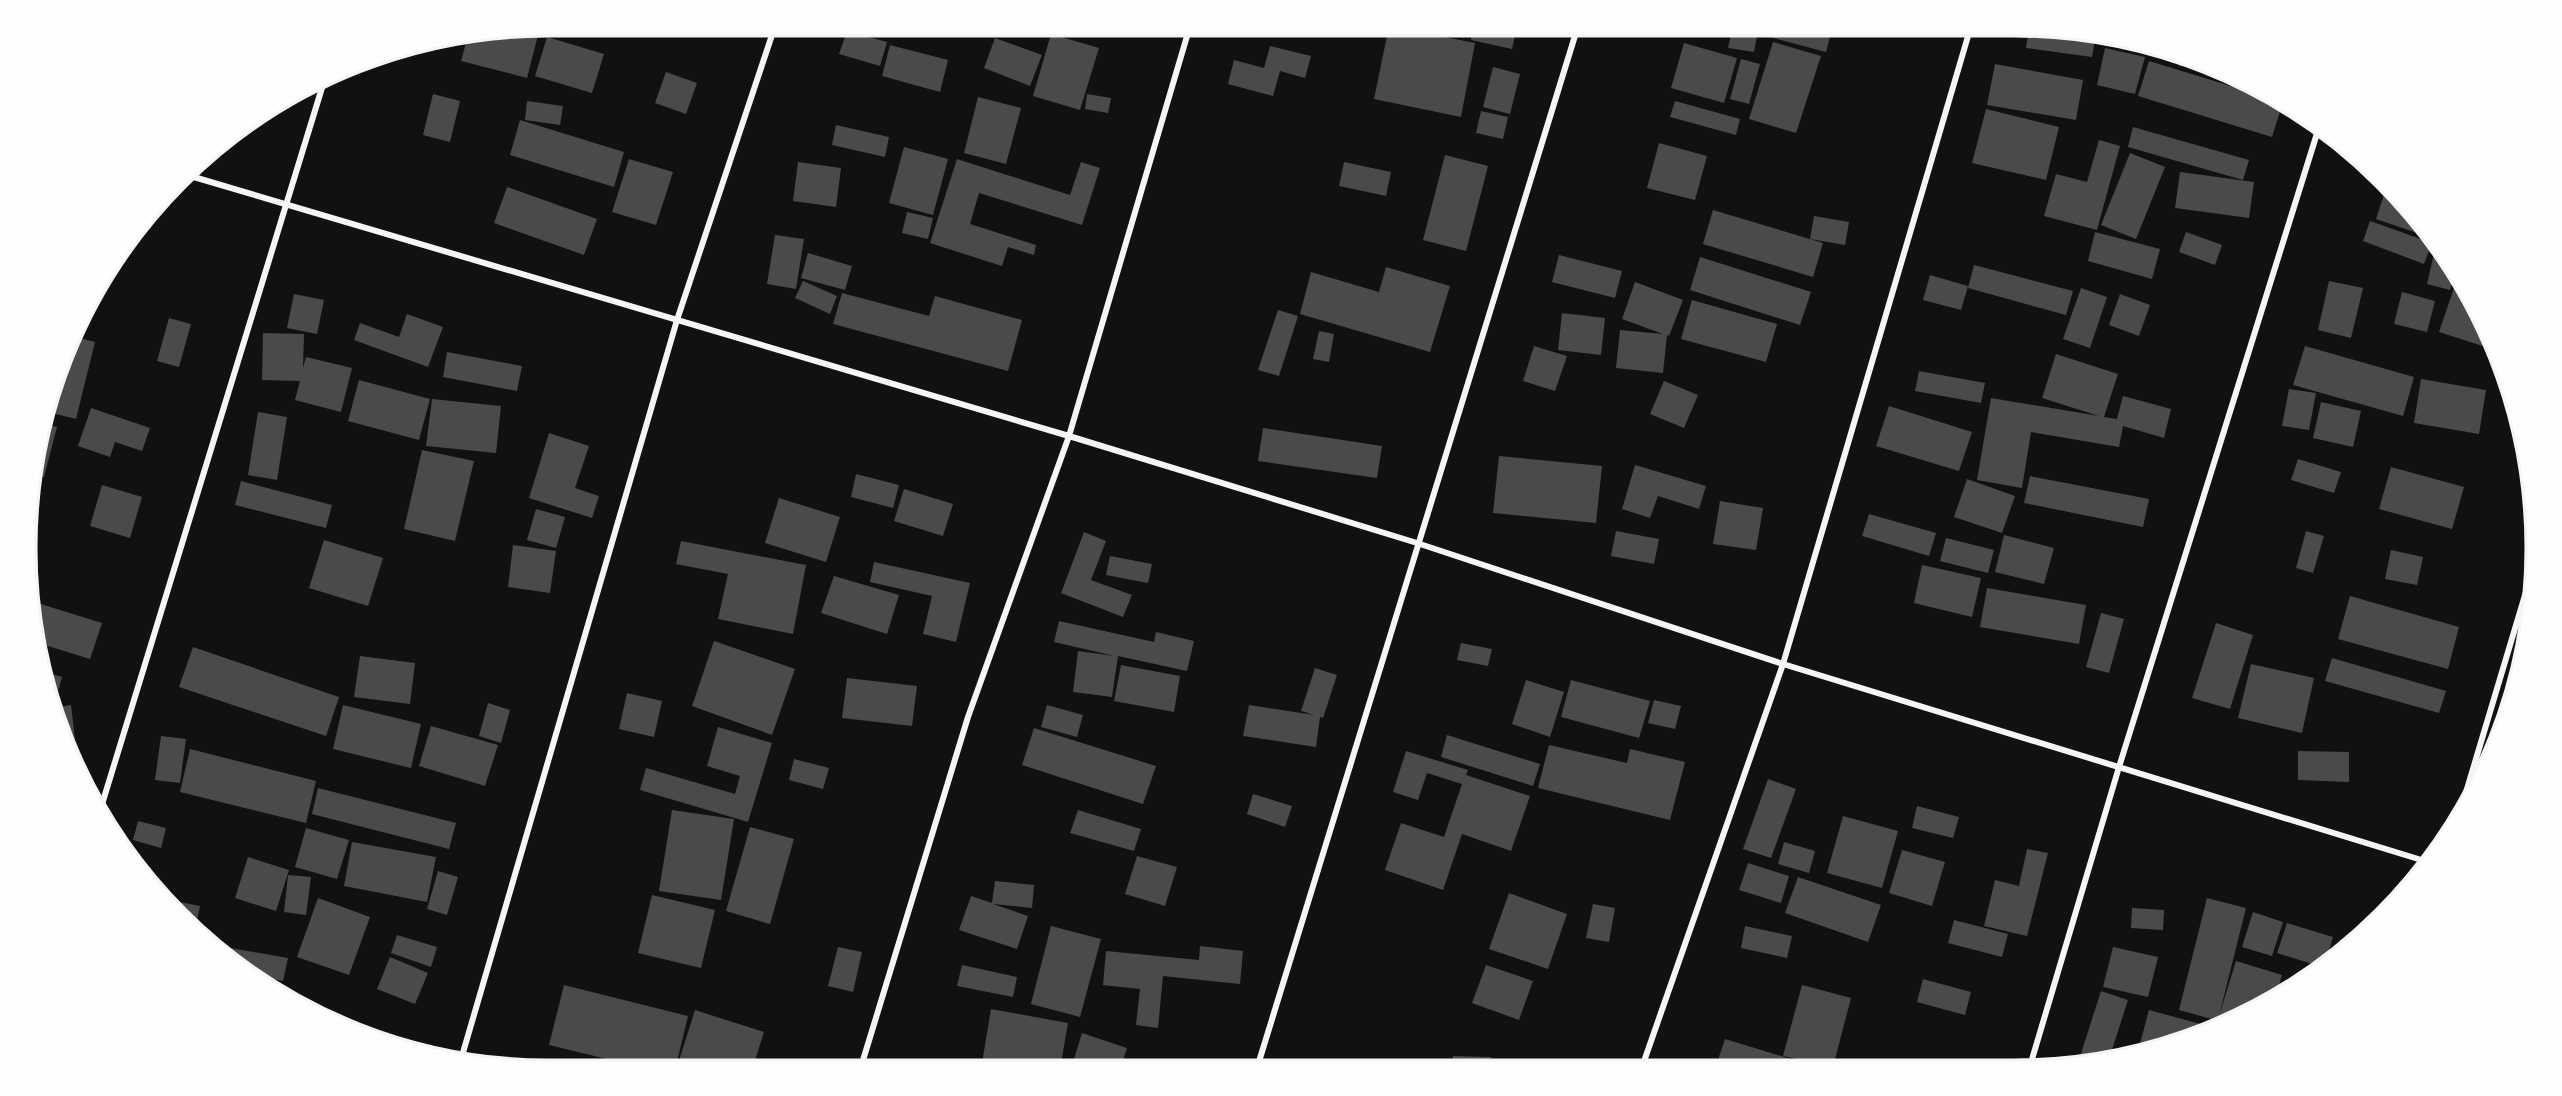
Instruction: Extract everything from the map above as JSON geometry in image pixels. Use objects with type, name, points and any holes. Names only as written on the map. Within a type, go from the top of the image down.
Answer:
[{"type":"street","points":[[463,1053],[677,320],[771,36]]},
{"type":"street","points":[[863,1060],[881,994],[968,717],[1068,436],[1187,36]]},
{"type":"street","points":[[1259,1060],[1575,36]]},
{"type":"street","points":[[1644,1060],[1783,664],[1968,36]]},
{"type":"street","points":[[103,801],[322,89]]},
{"type":"street","points":[[2032,1059],[2119,767],[2316,135]]},
{"type":"street","points":[[195,177],[1068,436],[1417,543],[1783,664],[2420,860]]},
{"type":"street","points":[[2470,781],[2523,601]]},
{"type":"building","points":[[538,36],[527,78],[461,61],[466,43]]},
{"type":"building","points":[[845,36],[865,36],[887,42],[880,66],[839,54]]},
{"type":"building","points":[[1050,36],[1099,48],[1080,110],[1033,96]]},
{"type":"building","points":[[1387,36],[1440,36],[1475,43],[1461,117],[1374,99]]},
{"type":"building","points":[[1472,36],[1515,36],[1512,49],[1471,40]]},
{"type":"building","points":[[1731,36],[1757,36],[1754,52],[1728,48]]},
{"type":"building","points":[[1770,36],[1830,36],[1826,52]]},
{"type":"building","points":[[2028,36],[2094,42],[2092,57],[2026,48]]},
{"type":"building","points":[[547,37],[604,54],[592,93],[535,76]]},
{"type":"building","points":[[995,38],[1042,55],[1030,86],[984,68]]},
{"type":"building","points":[[1773,42],[1821,56],[1796,133],[1749,119]]},
{"type":"building","points":[[1684,43],[1737,58],[1724,103],[1671,88]]},
{"type":"building","points":[[890,45],[948,60],[940,92],[882,76]]},
{"type":"building","points":[[1270,46],[1311,56],[1305,78],[1280,71],[1273,96],[1228,84],[1234,60],[1264,68]]},
{"type":"building","points":[[2105,48],[2145,57],[2135,94],[2097,85]]},
{"type":"building","points":[[1741,59],[1760,64],[1749,104],[1730,99]]},
{"type":"building","points":[[2149,61],[2239,89],[2280,111],[2272,137],[2138,96]]},
{"type":"building","points":[[1995,64],[2083,80],[2076,120],[1987,105]]},
{"type":"building","points":[[1493,67],[1520,74],[1510,114],[1483,107]]},
{"type":"building","points":[[666,72],[697,83],[686,114],[655,103]]},
{"type":"building","points":[[433,94],[460,101],[450,142],[423,135]]},
{"type":"building","points":[[1087,94],[1111,98],[1108,113],[1085,109]]},
{"type":"building","points":[[978,97],[1021,108],[1006,164],[964,153]]},
{"type":"building","points":[[527,101],[563,106],[560,125],[525,120]]},
{"type":"building","points":[[1675,101],[1740,119],[1736,135],[1670,117]]},
{"type":"building","points":[[1986,109],[2059,127],[2046,180],[1972,163]]},
{"type":"building","points":[[1481,111],[1508,117],[1503,139],[1476,133]]},
{"type":"building","points":[[520,120],[624,152],[614,187],[510,155]]},
{"type":"building","points":[[836,125],[889,137],[885,157],[832,145]]},
{"type":"building","points":[[2133,127],[2249,160],[2243,180],[2128,147]]},
{"type":"building","points":[[2099,140],[2120,146],[2097,230],[2044,216],[2056,174],[2087,182]]},
{"type":"building","points":[[1659,143],[1707,156],[1695,200],[1647,188]]},
{"type":"building","points":[[904,147],[948,159],[933,215],[889,203]]},
{"type":"building","points":[[2130,153],[2165,167],[2136,239],[2101,225]]},
{"type":"building","points":[[1445,155],[1488,166],[1466,251],[1423,240]]},
{"type":"building","points":[[629,159],[673,172],[656,225],[612,212]]},
{"type":"building","points":[[957,159],[1070,195],[1081,162],[1100,168],[1082,225],[979,193],[970,224],[1036,245],[1034,255],[1008,247],[1002,266],[930,243]]},
{"type":"building","points":[[798,162],[841,168],[836,207],[793,201]]},
{"type":"building","points":[[1344,162],[1391,172],[1386,196],[1339,186]]},
{"type":"building","points":[[2180,172],[2254,182],[2249,218],[2175,208]]},
{"type":"building","points":[[507,187],[597,219],[584,255],[494,223]]},
{"type":"building","points":[[2384,194],[2418,233],[2376,219]]},
{"type":"building","points":[[1713,210],[1823,243],[1813,277],[1703,244]]},
{"type":"building","points":[[907,212],[933,218],[928,239],[902,233]]},
{"type":"building","points":[[1814,216],[1849,222],[1845,245],[1810,239]]},
{"type":"building","points":[[2370,221],[2423,240],[2430,249],[2424,264],[2363,241]]},
{"type":"building","points":[[2095,232],[2160,249],[2152,279],[2088,261]]},
{"type":"building","points":[[2186,232],[2222,245],[2215,265],[2179,252]]},
{"type":"building","points":[[775,235],[804,239],[796,289],[767,284]]},
{"type":"building","points":[[808,253],[852,266],[845,290],[801,278]]},
{"type":"building","points":[[1559,255],[1622,271],[1615,298],[1552,282]]},
{"type":"building","points":[[2434,255],[2452,283],[2450,290],[2427,284]]},
{"type":"building","points":[[1700,257],[1811,292],[1800,325],[1690,290]]},
{"type":"building","points":[[1974,265],[2073,291],[2066,315],[1968,288]]},
{"type":"building","points":[[1386,267],[1450,286],[1430,352],[1300,314],[1311,272],[1379,292]]},
{"type":"building","points":[[1930,275],[1968,286],[1961,310],[1923,300]]},
{"type":"building","points":[[803,281],[837,296],[830,314],[795,298]]},
{"type":"building","points":[[2329,281],[2363,288],[2351,338],[2318,330]]},
{"type":"building","points":[[1635,282],[1683,300],[1669,336],[1667,335],[1663,373],[1616,368],[1620,330],[1663,334],[1622,319]]},
{"type":"building","points":[[2081,288],[2107,297],[2090,348],[2063,339]]},
{"type":"building","points":[[2455,288],[2484,347],[2439,332]]},
{"type":"building","points":[[2402,292],[2435,301],[2427,332],[2394,324]]},
{"type":"building","points":[[842,293],[929,316],[935,296],[1022,320],[1008,371],[833,324]]},
{"type":"building","points":[[294,294],[324,300],[317,334],[287,328]]},
{"type":"building","points":[[2120,294],[2150,305],[2139,336],[2109,325]]},
{"type":"building","points":[[1692,300],[1777,324],[1766,362],[1681,339]]},
{"type":"building","points":[[1278,310],[1298,316],[1279,376],[1258,370]]},
{"type":"building","points":[[1562,313],[1605,318],[1601,355],[1558,350]]},
{"type":"building","points":[[407,314],[443,327],[428,367],[354,340],[360,323],[399,337]]},
{"type":"building","points":[[169,318],[191,324],[179,367],[157,361]]},
{"type":"building","points":[[1319,331],[1334,334],[1329,362],[1313,359]]},
{"type":"building","points":[[263,333],[304,334],[303,368],[306,357],[352,368],[341,412],[295,400],[300,381],[262,380]]},
{"type":"building","points":[[81,338],[95,342],[76,419],[54,413]]},
{"type":"building","points":[[1534,346],[1567,356],[1555,391],[1523,381]]},
{"type":"building","points":[[2305,346],[2414,377],[2403,416],[2293,385]]},
{"type":"building","points":[[447,352],[522,366],[517,391],[443,377]]},
{"type":"building","points":[[2056,354],[2118,374],[2104,417],[2117,419],[2123,396],[2171,409],[2164,438],[2123,426],[2119,447],[2031,432],[2022,488],[1977,480],[1991,398],[2099,416],[2042,398]]},
{"type":"building","points":[[1919,371],[1985,383],[1981,403],[1915,391]]},
{"type":"building","points":[[2421,379],[2486,390],[2479,434],[2414,423]]},
{"type":"building","points":[[359,380],[430,399],[419,440],[348,421]]},
{"type":"building","points":[[1664,381],[1698,395],[1684,428],[1650,414]]},
{"type":"building","points":[[2289,389],[2316,393],[2309,430],[2282,426]]},
{"type":"building","points":[[432,399],[501,406],[496,453],[426,446]]},
{"type":"building","points":[[2321,402],[2361,411],[2353,447],[2313,438]]},
{"type":"building","points":[[1889,406],[1972,432],[1959,471],[1876,446]]},
{"type":"building","points":[[91,408],[150,428],[142,451],[115,442],[110,457],[78,446]]},
{"type":"building","points":[[258,412],[287,417],[277,480],[248,475]]},
{"type":"building","points":[[51,426],[57,427],[44,477],[41,476]]},
{"type":"building","points":[[1263,428],[1382,446],[1377,478],[1258,461]]},
{"type":"building","points":[[549,433],[589,446],[575,488],[599,496],[592,518],[529,498]]},
{"type":"building","points":[[422,450],[474,461],[455,541],[404,529]]},
{"type":"building","points":[[1499,456],[1602,466],[1596,523],[1493,513]]},
{"type":"building","points":[[2298,459],[2341,472],[2334,493],[2291,480]]},
{"type":"building","points":[[1635,465],[1706,486],[1699,509],[1658,496],[1650,518],[1622,509]]},
{"type":"building","points":[[2391,467],[2464,487],[2452,529],[2379,509]]},
{"type":"building","points":[[856,474],[899,485],[893,508],[851,497]]},
{"type":"building","points":[[2030,476],[2149,499],[2143,527],[2024,503]]},
{"type":"building","points":[[1967,479],[2015,496],[2002,533],[1954,517]]},
{"type":"building","points":[[241,481],[332,505],[326,528],[235,505]]},
{"type":"building","points":[[102,485],[142,497],[130,538],[90,526]]},
{"type":"building","points":[[904,489],[953,504],[943,536],[894,521]]},
{"type":"building","points":[[779,498],[840,517],[826,562],[765,543]]},
{"type":"building","points":[[1720,501],[1763,508],[1756,550],[1713,544]]},
{"type":"building","points":[[536,509],[565,517],[556,548],[527,540]]},
{"type":"building","points":[[1869,514],[1936,533],[1929,556],[1862,536]]},
{"type":"building","points":[[1616,531],[1659,539],[1654,564],[1611,556]]},
{"type":"building","points":[[2306,531],[2324,536],[2313,573],[2296,568]]},
{"type":"building","points":[[1084,532],[1106,541],[1091,580],[1132,595],[1123,617],[1061,593]]},
{"type":"building","points":[[2004,535],[2054,548],[2044,584],[1995,572]]},
{"type":"building","points":[[1946,538],[1994,550],[1988,573],[1940,561]]},
{"type":"building","points":[[324,540],[383,558],[368,606],[309,588]]},
{"type":"building","points":[[681,541],[806,565],[793,634],[718,619],[728,574],[676,564]]},
{"type":"building","points":[[513,545],[556,551],[550,593],[508,587]]},
{"type":"building","points":[[2391,550],[2423,557],[2417,585],[2385,579]]},
{"type":"building","points":[[1110,556],[1152,564],[1148,583],[1106,575]]},
{"type":"building","points":[[874,562],[970,583],[956,642],[923,634],[932,596],[870,582]]},
{"type":"building","points":[[1922,565],[1981,578],[1972,617],[1914,603]]},
{"type":"building","points":[[834,576],[899,595],[887,634],[821,613]]},
{"type":"building","points":[[1987,588],[2086,605],[2079,644],[1980,627]]},
{"type":"building","points":[[2350,596],[2459,627],[2448,669],[2338,639]]},
{"type":"building","points":[[39,603],[102,623],[90,659],[45,645]]},
{"type":"building","points":[[2101,613],[2124,619],[2109,673],[2086,667]]},
{"type":"building","points":[[1059,621],[1154,642],[1156,632],[1194,641],[1187,671],[1118,656],[1112,697],[1073,692],[1078,651],[1115,656],[1054,642]]},
{"type":"building","points":[[2216,623],[2253,635],[2230,709],[2192,698]]},
{"type":"building","points":[[714,641],[795,669],[772,735],[692,706]]},
{"type":"building","points":[[1461,643],[1492,649],[1488,666],[1457,660]]},
{"type":"building","points":[[193,647],[339,697],[326,736],[179,687]]},
{"type":"building","points":[[360,656],[415,663],[410,704],[354,697]]},
{"type":"building","points":[[2332,658],[2446,691],[2439,713],[2325,681]]},
{"type":"building","points":[[2251,664],[2314,678],[2302,733],[2238,718]]},
{"type":"building","points":[[1121,665],[1180,676],[1174,712],[1114,701]]},
{"type":"building","points":[[1315,668],[1337,675],[1323,718],[1320,717],[1316,747],[1243,736],[1249,705],[1314,715],[1301,711]]},
{"type":"building","points":[[52,674],[62,677],[57,695]]},
{"type":"building","points":[[847,678],[917,686],[912,726],[842,718]]},
{"type":"building","points":[[1526,680],[1564,692],[1550,737],[1512,724]]},
{"type":"building","points":[[1571,680],[1650,701],[1639,738],[1561,717]]},
{"type":"building","points":[[627,693],[662,701],[654,737],[619,729]]},
{"type":"building","points":[[1654,700],[1681,706],[1675,729],[1648,723]]},
{"type":"building","points":[[488,703],[510,710],[501,743],[479,736]]},
{"type":"building","points":[[71,705],[75,739],[73,739],[61,706]]},
{"type":"building","points":[[343,705],[421,724],[411,768],[333,749]]},
{"type":"building","points":[[1047,705],[1083,715],[1077,737],[1041,727]]},
{"type":"building","points":[[431,726],[498,745],[485,786],[419,766]]},
{"type":"building","points":[[718,727],[772,743],[748,822],[640,790],[646,768],[735,794],[740,776],[707,766]]},
{"type":"building","points":[[1034,728],[1156,766],[1143,804],[1022,765]]},
{"type":"building","points":[[1447,735],[1540,764],[1533,786],[1441,757]]},
{"type":"building","points":[[161,736],[186,739],[180,783],[155,780]]},
{"type":"building","points":[[1549,745],[1627,763],[1630,749],[1685,762],[1670,820],[1538,788]]},
{"type":"building","points":[[190,749],[316,781],[306,823],[180,792]]},
{"type":"building","points":[[1406,751],[1468,770],[1466,775],[1530,796],[1511,851],[1462,834],[1443,890],[1385,870],[1401,823],[1444,837],[1462,784],[1427,773],[1418,800],[1393,792]]},
{"type":"building","points":[[2298,751],[2349,752],[2349,782],[2298,780]]},
{"type":"building","points":[[794,759],[829,768],[823,789],[789,780]]},
{"type":"building","points":[[1768,779],[1796,789],[1771,858],[1743,849]]},
{"type":"building","points":[[318,788],[456,823],[449,849],[312,814]]},
{"type":"building","points":[[1253,794],[1292,806],[1285,827],[1247,814]]},
{"type":"building","points":[[1917,806],[1959,817],[1953,838],[1912,828]]},
{"type":"building","points":[[672,810],[734,819],[721,900],[659,891]]},
{"type":"building","points":[[1078,810],[1141,829],[1134,851],[1070,833]]},
{"type":"building","points":[[1843,816],[1898,831],[1882,888],[1827,873]]},
{"type":"building","points":[[138,821],[166,828],[161,848],[133,840]]},
{"type":"building","points":[[750,827],[794,839],[770,924],[726,911]]},
{"type":"building","points":[[306,828],[349,840],[337,879],[295,867]]},
{"type":"building","points":[[352,842],[436,857],[427,902],[344,886]]},
{"type":"building","points":[[1784,842],[1815,851],[1809,873],[1778,864]]},
{"type":"building","points":[[2027,849],[2048,853],[2027,936],[1984,926],[1995,880],[2019,886]]},
{"type":"building","points":[[1902,850],[1945,862],[1932,906],[1889,893]]},
{"type":"building","points":[[1137,856],[1177,867],[1165,906],[1125,894]]},
{"type":"building","points":[[248,857],[289,870],[276,911],[235,898]]},
{"type":"building","points":[[1748,863],[1789,876],[1781,903],[1739,890]]},
{"type":"building","points":[[438,871],[458,877],[447,915],[427,909]]},
{"type":"building","points":[[288,875],[311,877],[306,915],[284,912]]},
{"type":"building","points":[[1798,877],[1881,905],[1868,942],[1785,913]]},
{"type":"building","points":[[995,881],[1034,885],[1032,908],[993,904],[1028,916],[1017,949],[959,930],[971,896],[992,903]]},
{"type":"building","points":[[1509,893],[1567,914],[1548,969],[1489,949]]},
{"type":"building","points":[[652,895],[715,910],[701,968],[638,953]]},
{"type":"building","points":[[318,898],[370,917],[349,975],[297,957]]},
{"type":"building","points":[[2207,898],[2246,908],[2219,1016],[2236,961],[2282,975],[2279,986],[2213,1019],[2179,1010]]},
{"type":"building","points":[[178,902],[200,906],[197,921]]},
{"type":"building","points":[[1593,904],[1615,908],[1609,942],[1586,938]]},
{"type":"building","points":[[2132,908],[2164,910],[2163,930],[2131,928]]},
{"type":"building","points":[[2253,912],[2283,922],[2272,956],[2242,947]]},
{"type":"building","points":[[1954,920],[2008,934],[2002,957],[1948,943]]},
{"type":"building","points":[[2287,923],[2333,937],[2329,952],[2312,964],[2277,953]]},
{"type":"building","points":[[1051,926],[1101,939],[1080,1017],[1031,1004]]},
{"type":"building","points":[[1745,926],[1792,936],[1787,958],[1741,948]]},
{"type":"building","points":[[397,935],[437,947],[431,967],[391,953]]},
{"type":"building","points":[[1200,946],[1243,951],[1240,984],[1163,976],[1158,1028],[1136,1025],[1140,989],[1103,985],[1106,951],[1199,960]]},
{"type":"building","points":[[228,947],[288,958],[283,981],[273,979],[264,974]]},
{"type":"building","points":[[838,947],[862,952],[853,992],[828,986]]},
{"type":"building","points":[[2113,947],[2158,957],[2148,997],[2103,987]]},
{"type":"building","points":[[390,957],[428,973],[415,1004],[377,989]]},
{"type":"building","points":[[962,965],[1017,977],[1013,997],[957,986]]},
{"type":"building","points":[[1486,965],[1533,981],[1519,1020],[1472,1003]]},
{"type":"building","points":[[1923,979],[1971,992],[1965,1015],[1917,1002]]},
{"type":"building","points":[[564,985],[688,1016],[677,1060],[611,1060],[549,1045]]},
{"type":"building","points":[[1802,985],[1851,998],[1835,1060],[1801,1060],[1783,1056]]},
{"type":"building","points":[[2101,991],[2128,1000],[2112,1050],[2080,1056]]},
{"type":"building","points":[[991,1009],[1068,1023],[1062,1060],[982,1060]]},
{"type":"building","points":[[695,1010],[764,1032],[755,1060],[679,1060]]},
{"type":"building","points":[[2149,1010],[2202,1024],[2179,1033],[2140,1045]]},
{"type":"building","points":[[1082,1033],[1127,1048],[1123,1060],[1074,1060]]},
{"type":"building","points":[[1725,1039],[1794,1060],[1718,1060]]},
{"type":"building","points":[[1453,1056],[1491,1057],[1491,1060],[1453,1060]]}]
